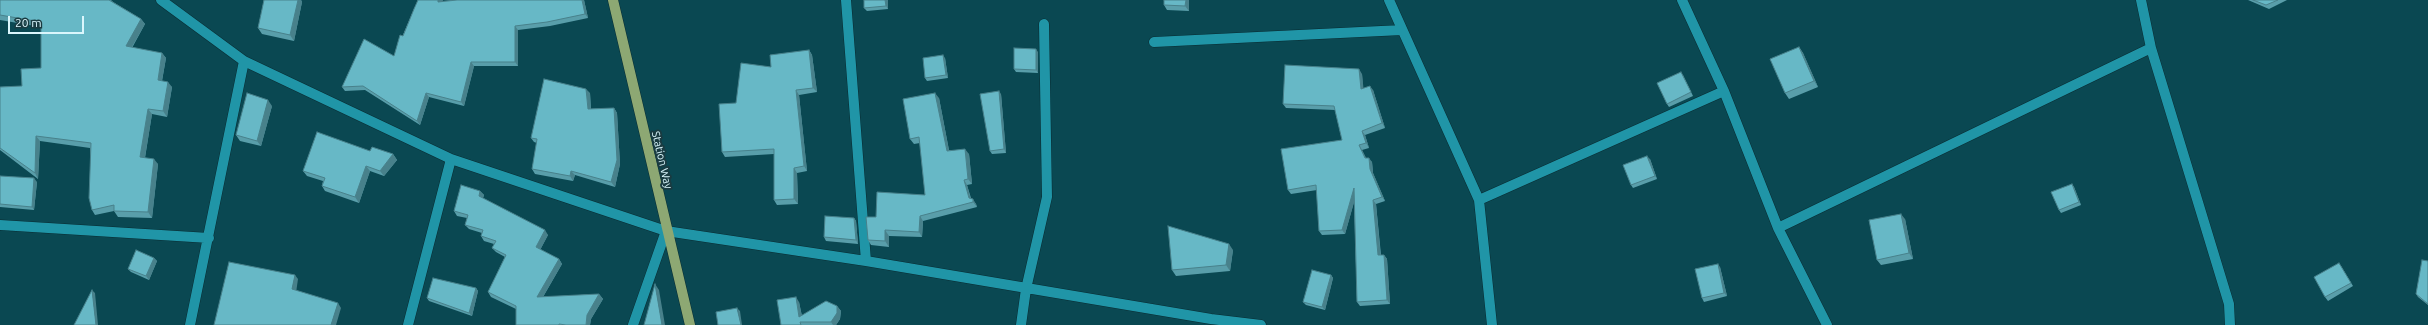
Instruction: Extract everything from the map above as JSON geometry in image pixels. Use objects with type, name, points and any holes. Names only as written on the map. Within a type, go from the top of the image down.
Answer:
[{"type":"main road","name":"Station Way","points":[[613,0],[666,231],[690,325]]},
{"type":"street","points":[[161,0],[244,61],[451,160],[666,231],[866,261],[1211,322],[1261,325]]},
{"type":"street","points":[[846,0],[866,261]]},
{"type":"street","points":[[1389,0],[1478,200],[1492,325]]},
{"type":"street","points":[[1682,0],[1724,91],[1778,228],[1827,325]]},
{"type":"street","points":[[2141,0],[2151,48],[2229,304],[2230,325]]},
{"type":"street","points":[[1021,325],[1026,289],[1047,197],[1044,24]]},
{"type":"street","points":[[1154,42],[1402,30]]},
{"type":"street","points":[[1778,228],[2151,48]]},
{"type":"street","points":[[190,325],[210,238],[244,61]]},
{"type":"street","points":[[1478,200],[1724,91]]},
{"type":"street","points":[[408,325],[451,160]]},
{"type":"street","points":[[0,225],[210,238]]},
{"type":"street","points":[[633,325],[666,231]]},
{"type":"building","points":[[0,0],[109,0],[141,19],[126,46],[162,53],[158,80],[168,82],[163,111],[148,109],[140,157],[154,159],[148,212],[114,211],[114,205],[92,210],[89,198],[91,143],[36,136],[35,173],[0,148],[0,87],[22,86],[21,69],[41,68],[41,22],[0,15]]},
{"type":"building","points":[[264,0],[298,0],[290,35],[258,28]]},
{"type":"building","points":[[418,0],[438,0],[438,2],[457,0],[582,0],[585,14],[547,22],[515,26],[515,62],[471,62],[461,102],[426,93],[417,121],[363,86],[342,87],[364,39],[394,56],[400,35],[403,36]]},
{"type":"building","points":[[864,0],[885,0],[886,6],[864,8]]},
{"type":"building","points":[[1164,0],[1186,0],[1185,6],[1164,5]]},
{"type":"building","points":[[2253,0],[2278,0],[2266,5]]},
{"type":"building","points":[[1799,47],[1814,81],[1785,93],[1770,59]]},
{"type":"building","points":[[1014,48],[1036,49],[1036,70],[1014,69]]},
{"type":"building","points":[[809,50],[813,88],[796,90],[804,166],[794,168],[794,199],[774,200],[774,149],[722,152],[719,104],[736,103],[741,63],[771,67],[770,55]]},
{"type":"building","points":[[943,55],[946,75],[925,78],[923,58]]},
{"type":"building","points":[[1285,65],[1359,69],[1361,89],[1370,86],[1382,123],[1362,131],[1366,143],[1359,145],[1365,158],[1369,158],[1370,169],[1382,197],[1373,200],[1378,255],[1384,255],[1387,300],[1357,302],[1354,188],[1342,230],[1319,231],[1316,185],[1288,190],[1281,149],[1342,140],[1334,106],[1283,104]]},
{"type":"building","points":[[1681,72],[1691,92],[1667,104],[1657,83]]},
{"type":"building","points":[[544,79],[586,89],[588,109],[614,108],[617,160],[611,182],[571,171],[570,176],[532,169],[537,139],[531,138]]},
{"type":"building","points":[[999,91],[1004,149],[990,151],[980,94]]},
{"type":"building","points":[[247,93],[268,100],[257,141],[236,135]]},
{"type":"building","points":[[935,93],[947,151],[965,149],[968,179],[964,180],[969,198],[973,199],[973,202],[920,216],[919,232],[885,230],[885,241],[868,240],[866,217],[876,217],[877,192],[925,195],[919,137],[910,139],[903,99]]},
{"type":"building","points":[[317,132],[370,151],[372,147],[393,154],[380,171],[366,166],[355,197],[322,186],[325,178],[303,171]]},
{"type":"building","points":[[1647,156],[1655,176],[1631,185],[1623,165]]},
{"type":"building","points":[[0,176],[34,178],[32,207],[0,204]]},
{"type":"building","points":[[2072,184],[2079,202],[2059,210],[2051,192]]},
{"type":"building","points":[[461,185],[480,191],[479,196],[545,230],[536,247],[559,259],[537,297],[599,294],[587,315],[586,325],[516,325],[516,306],[488,292],[506,255],[492,248],[496,241],[481,236],[483,230],[465,225],[468,215],[454,211]]},
{"type":"building","points":[[1901,214],[1909,253],[1877,260],[1869,220]]},
{"type":"building","points":[[825,216],[854,218],[856,240],[824,237]]},
{"type":"building","points":[[1168,226],[1229,244],[1226,265],[1172,270]]},
{"type":"building","points":[[136,250],[154,258],[146,276],[128,269]]},
{"type":"building","points":[[2422,260],[2428,261],[2428,304],[2416,294]]},
{"type":"building","points":[[229,262],[295,275],[292,289],[338,303],[331,325],[214,325]]},
{"type":"building","points":[[2339,263],[2351,283],[2325,297],[2314,277]]},
{"type":"building","points":[[1718,264],[1724,293],[1702,298],[1695,269]]},
{"type":"building","points":[[1312,270],[1331,275],[1322,307],[1303,302]]},
{"type":"building","points":[[433,278],[476,288],[469,313],[427,298]]},
{"type":"building","points":[[655,284],[662,325],[644,325]]},
{"type":"building","points":[[92,290],[96,325],[74,325]]},
{"type":"building","points":[[796,297],[799,317],[826,301],[837,306],[837,313],[831,322],[800,322],[801,325],[781,325],[777,300]]},
{"type":"building","points":[[737,308],[741,325],[718,325],[716,312]]}]
